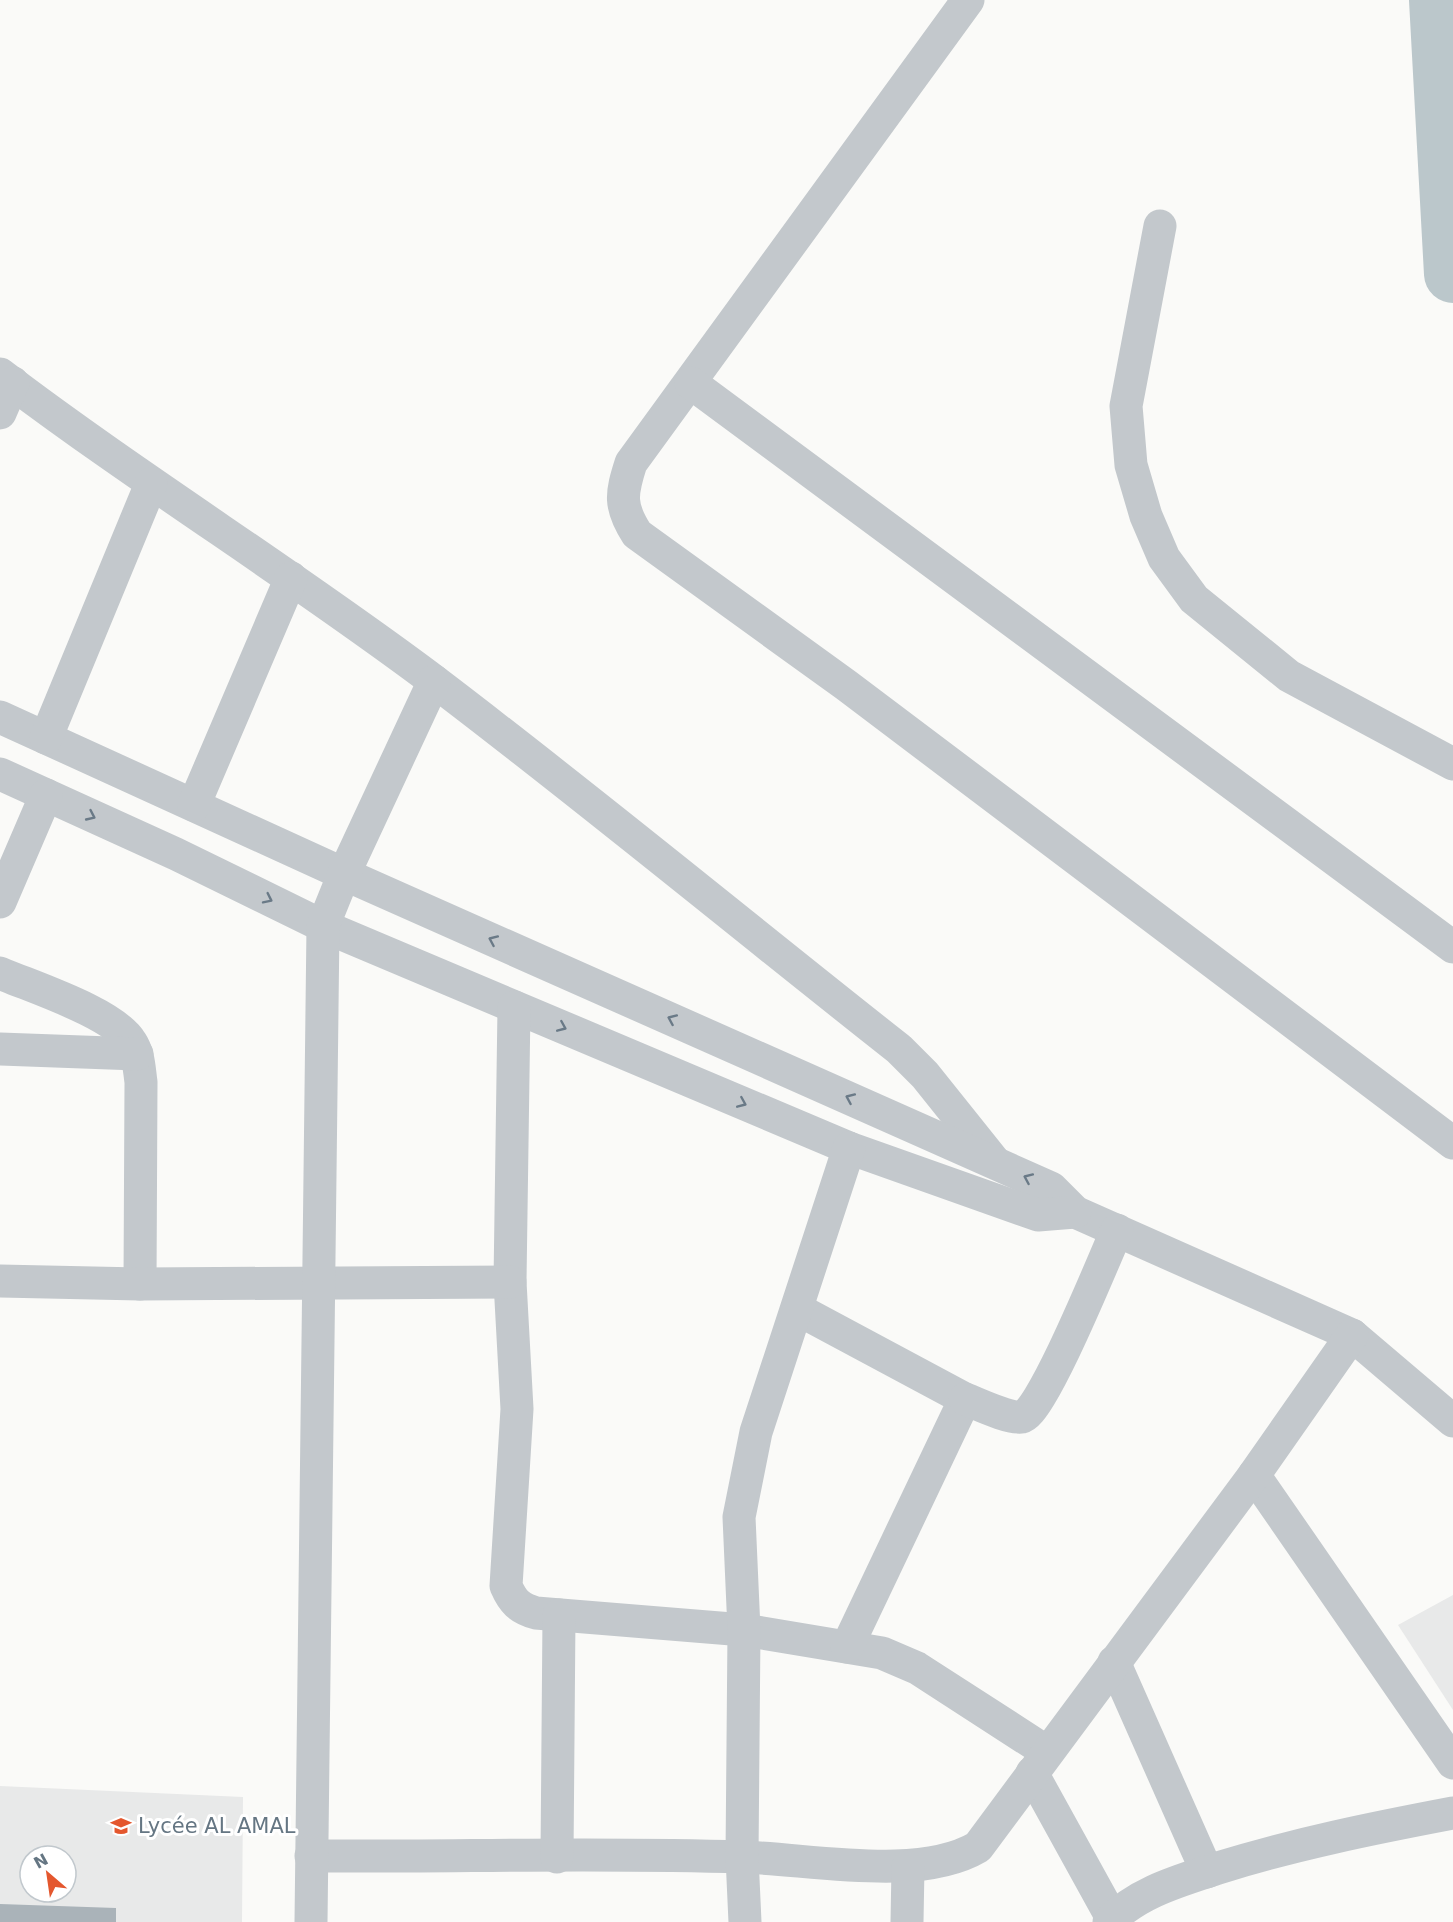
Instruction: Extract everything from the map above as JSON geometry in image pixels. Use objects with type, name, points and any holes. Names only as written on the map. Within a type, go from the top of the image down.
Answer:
[{"type":"street","points":[[968,0],[632,464],[624,487],[623,504],[627,518],[637,534],[846,685],[1453,1143]]},
{"type":"street","points":[[1160,226],[1126,406],[1131,465],[1146,516],[1164,558],[1194,599],[1289,676],[1453,764]]},
{"type":"street","points":[[690,383],[1453,947]]},
{"type":"street","points":[[4,390],[151,484],[291,578],[434,681],[899,1049],[925,1075],[996,1163]]},
{"type":"street","points":[[46,738],[151,484]]},
{"type":"street","points":[[194,805],[291,578]]},
{"type":"street","points":[[311,1922],[323,926],[344,874],[434,681]]},
{"type":"street","points":[[0,717],[344,874],[1051,1188],[1074,1212],[1352,1335],[1453,1421]]},
{"type":"street","points":[[0,774],[323,926],[849,1148],[1038,1215],[1074,1212]]},
{"type":"street","points":[[0,902],[46,795]]},
{"type":"street","points":[[0,973],[111,1021],[130,1039],[137,1054],[141,1082],[140,1284]]},
{"type":"street","points":[[514,1007],[510,1282],[517,1409],[506,1586],[512,1599],[521,1609],[559,1615],[744,1630],[882,1653],[917,1668],[1040,1763],[1110,1920],[1143,1896],[1167,1884],[1352,1832],[1453,1813]]},
{"type":"street","points":[[0,1049],[137,1054]]},
{"type":"street","points":[[745,1922],[741,1857],[744,1630],[739,1517],[756,1432],[849,1148]]},
{"type":"street","points":[[797,1309],[965,1399],[1014,1416],[1023,1416],[1030,1412],[1046,1387],[1117,1230]]},
{"type":"street","points":[[0,1281],[140,1284],[510,1282]]},
{"type":"street","points":[[311,1856],[741,1857],[908,1867],[961,1858],[978,1847],[1254,1475],[1352,1335]]},
{"type":"street","points":[[847,1647],[965,1399]]},
{"type":"street","points":[[1254,1475],[1453,1763]]},
{"type":"street","points":[[556,1857],[559,1615]]},
{"type":"street","points":[[1114,1662],[1207,1872]]},
{"type":"street","points":[[907,1922],[908,1867]]},
{"type":"shaded area","points":[[1453,1595],[1453,1710],[1398,1625]]},
{"type":"shaded area","name":"Lycée AL AMAL","points":[[0,1786],[243,1797],[242,1922],[0,1922]]},
{"type":"building","points":[[0,1904],[116,1908],[116,1922],[0,1922]]},
{"type":"waterway","points":[[1438,0],[1453,274]]},
{"type":"place","name":"Lycée AL AMAL","points":[[121,1826]]}]
